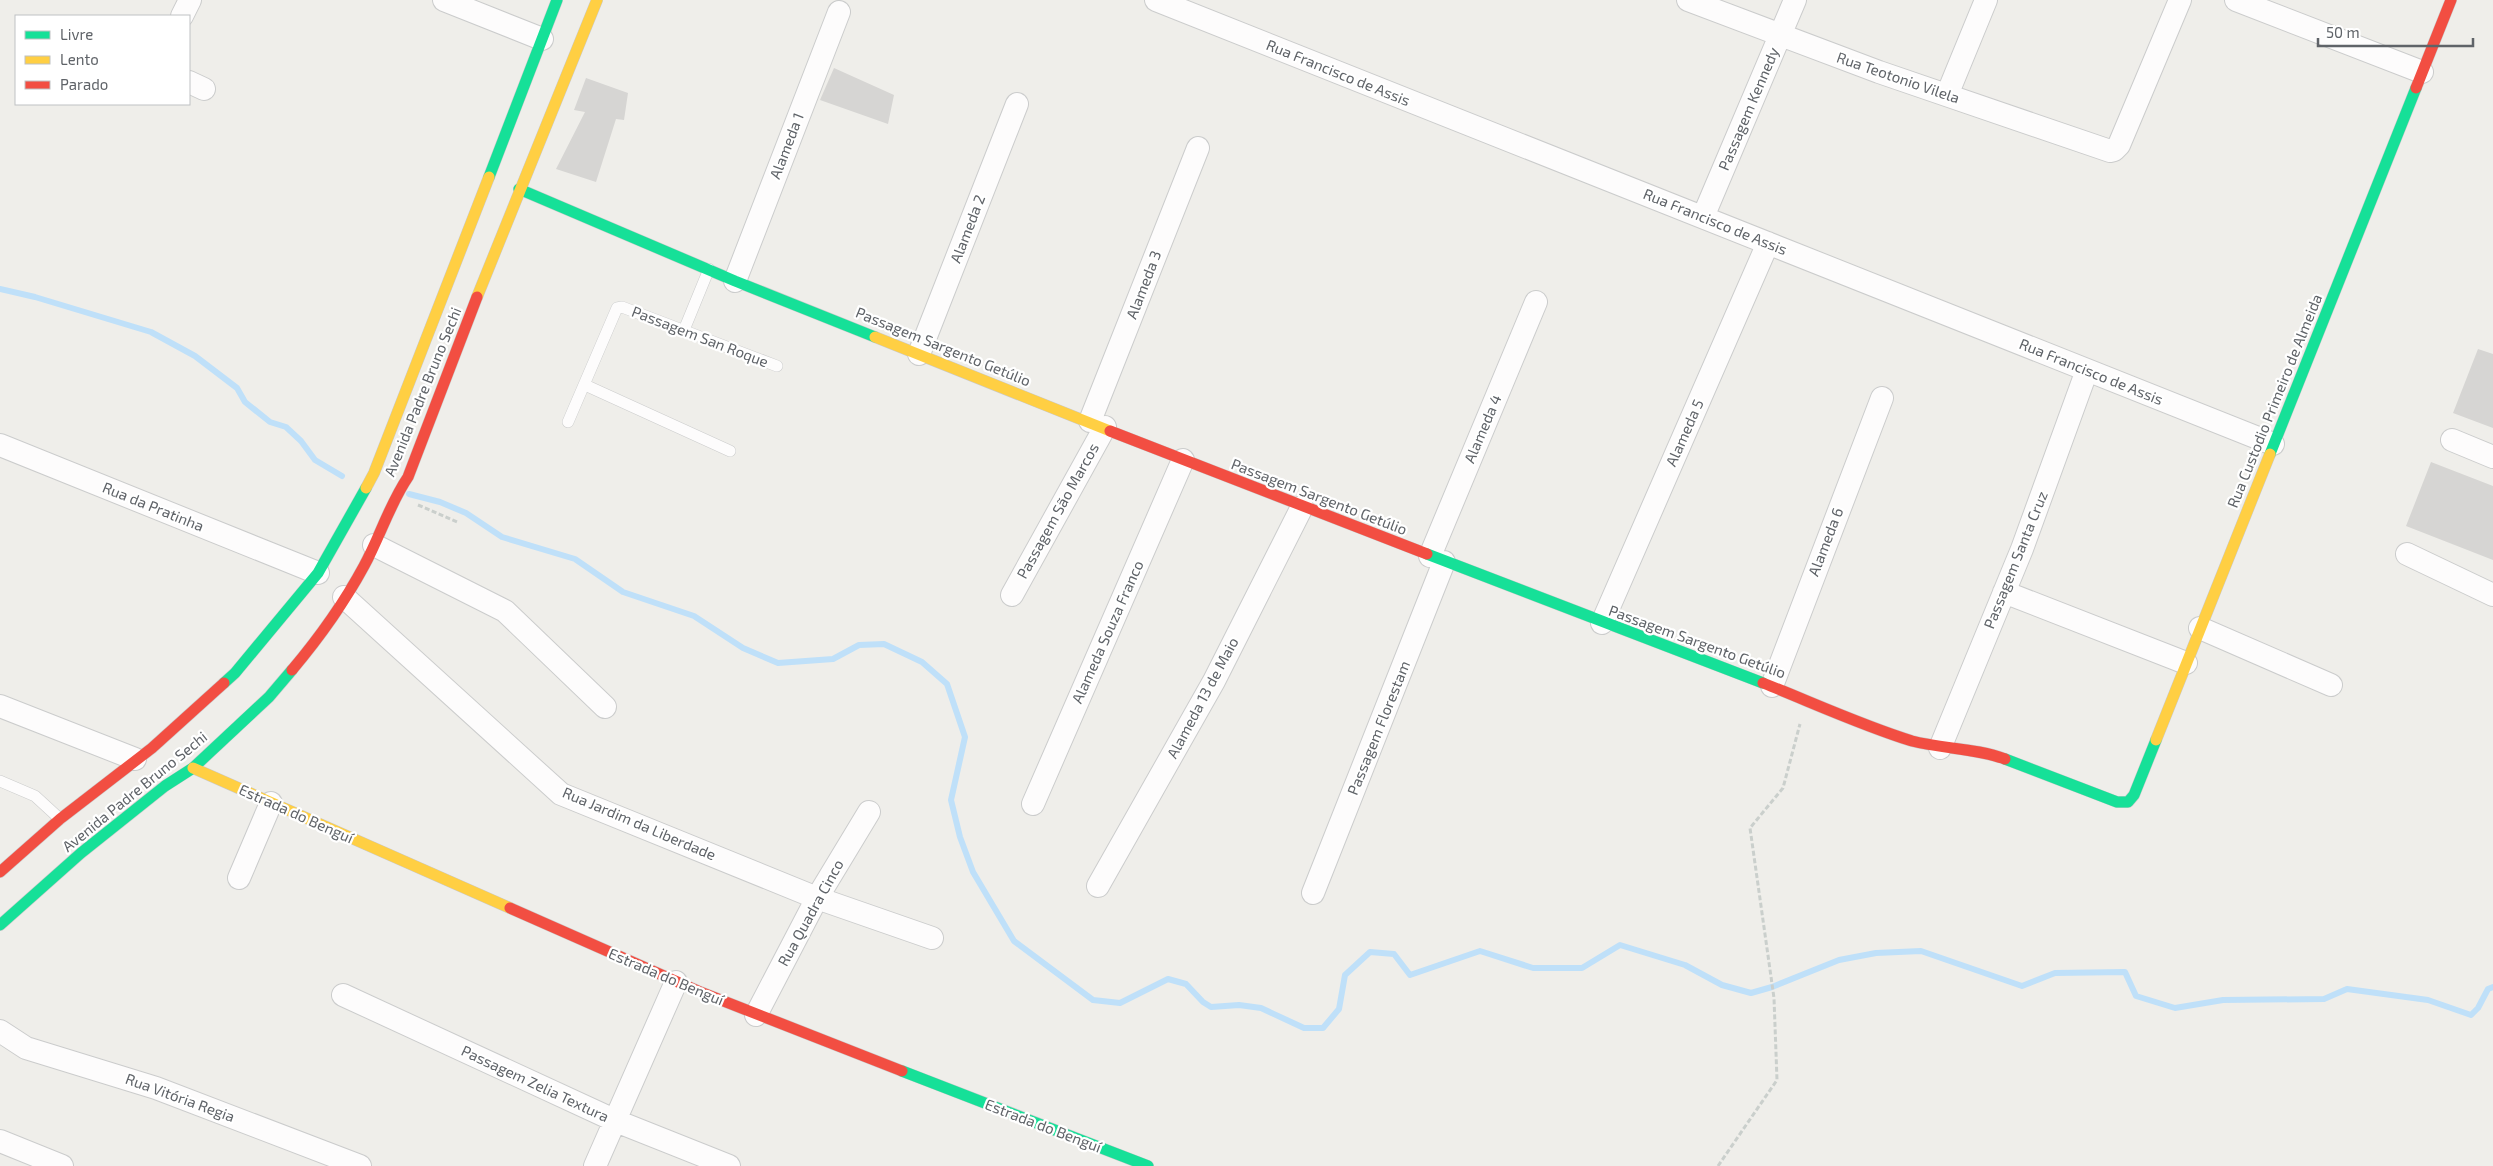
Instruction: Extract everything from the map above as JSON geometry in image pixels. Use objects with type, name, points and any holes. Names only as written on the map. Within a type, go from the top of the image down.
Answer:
[{"type":"street","points":[[182,15],[190,0]]},
{"type":"street","points":[[444,0],[542,39]]},
{"type":"street","name":"Avenida Padre Bruno Sechi","points":[[0,872],[60,819],[152,748],[235,673],[313,571],[374,472],[557,0]]},
{"type":"street","name":"Avenida Padre Bruno Sechi","points":[[0,925],[80,853],[165,786],[193,768],[269,697],[319,637],[374,545],[396,495],[408,477],[519,189],[597,0]]},
{"type":"street","name":"Rua Francisco de Assis","points":[[1156,0],[1182,5],[1703,217],[2273,444]]},
{"type":"street","name":"Rua Teotonio Vilela","points":[[1688,0],[1947,95],[2110,150],[2114,150],[2119,145],[2180,0]]},
{"type":"street","name":"Passagem Kennedy","points":[[1703,217],[1795,0]]},
{"type":"street","points":[[1947,95],[1986,0]]},
{"type":"street","points":[[2236,0],[2422,72]]},
{"type":"street","name":"Rua Custodio Primeiro de Almeida","points":[[2117,802],[2128,802],[2134,795],[2451,0]]},
{"type":"street","name":"Alameda 1","points":[[735,281],[839,12]]},
{"type":"street","name":"Alameda 2","points":[[919,354],[1017,104]]},
{"type":"street","name":"Alameda 3","points":[[1097,424],[1198,148]]},
{"type":"street","name":"Passagem Sargento Getúlio","points":[[519,189],[735,281],[1097,424],[1183,460],[1602,623],[1910,740],[1940,748],[1989,753],[2117,802]]},
{"type":"street","name":"Alameda 5","points":[[1602,623],[1768,243]]},
{"type":"street","name":"Alameda 4","points":[[1437,559],[1536,302]]},
{"type":"street","name":"Passagem Santa Cruz","points":[[1940,748],[2022,549],[2087,370]]},
{"type":"street","name":"Alameda 6","points":[[1772,686],[1882,398]]},
{"type":"street","name":"Passagem São Marcos","points":[[1012,595],[1097,424]]},
{"type":"street","points":[[2452,440],[2493,457]]},
{"type":"street","name":"Rua da Pratinha","points":[[0,445],[313,571]]},
{"type":"street","name":"Alameda Souza Franco","points":[[1033,804],[1183,460]]},
{"type":"street","name":"Alameda 13 de Maio","points":[[1098,886],[1214,681],[1302,506]]},
{"type":"street","points":[[374,545],[504,611],[605,707]]},
{"type":"street","points":[[2407,554],[2493,596]]},
{"type":"street","name":"Passagem Florestam","points":[[1313,892],[1437,559]]},
{"type":"street","points":[[2004,592],[2186,663]]},
{"type":"street","name":"Rua Jardim da Liberdade","points":[[344,597],[561,794],[817,898],[932,938]]},
{"type":"street","points":[[2200,628],[2331,685]]},
{"type":"street","points":[[0,706],[136,759]]},
{"type":"street","name":"Estrada do Benguí","points":[[193,768],[676,982],[756,1015],[1148,1166]]},
{"type":"street","points":[[239,878],[271,803]]},
{"type":"street","name":"Rua Quadra Cinco","points":[[756,1015],[817,898],[869,812]]},
{"type":"street","points":[[595,1166],[676,982]]},
{"type":"street","name":"Passagem Zelia Textura","points":[[343,995],[616,1121],[729,1166]]},
{"type":"street","name":"Rua Vitória Regia","points":[[0,1031],[26,1048],[156,1088],[360,1166]]},
{"type":"street","points":[[0,1141],[62,1166]]},
{"type":"lane","points":[[684,330],[709,269]]},
{"type":"lane","name":"Passagem San Roque","points":[[568,422],[617,308],[622,307],[777,366]]},
{"type":"lane","points":[[585,385],[730,451]]},
{"type":"lane","points":[[0,781],[35,796],[60,819]]},
{"type":"path","points":[[396,495],[457,522]]},
{"type":"path","points":[[1718,1166],[1778,1080],[1774,998],[1750,828],[1783,788],[1806,699]]},
{"type":"building","points":[[834,68],[894,95],[888,124],[820,100]]},
{"type":"building","points":[[586,78],[628,93],[624,120],[616,119],[596,182],[556,169],[585,112],[574,110]]},
{"type":"building","points":[[2478,349],[2493,354],[2493,428],[2453,413]]},
{"type":"building","points":[[2431,462],[2493,486],[2493,560],[2406,526]]},
{"type":"waterway","points":[[0,289],[35,297],[151,332],[195,356],[237,388],[245,402],[270,422],[286,427],[301,441],[315,460],[342,476]]},
{"type":"waterway","points":[[409,494],[440,502],[466,513],[502,537],[575,559],[623,592],[694,616],[743,648],[778,663],[833,659],[859,645],[884,644],[922,662],[947,684],[965,737],[951,800],[960,837],[973,872],[1014,941],[1093,1000],[1120,1003],[1168,979],[1186,984],[1203,1002],[1211,1007],[1239,1005],[1261,1008],[1304,1028],[1323,1028],[1339,1009],[1345,975],[1370,952],[1394,954],[1410,975],[1480,951],[1533,968],[1582,968],[1620,945],[1685,965],[1722,985],[1751,993],[1772,987],[1839,960],[1876,953],[1921,951],[2022,986],[2055,973],[2125,972],[2136,996],[2175,1008],[2223,1000],[2324,999],[2347,989],[2428,1000],[2471,1015],[2478,1008],[2488,989],[2493,987]]},
{"type":"traffic: fast","points":[[489,177],[557,0]]},
{"type":"traffic: fast","points":[[2270,454],[2416,88]]},
{"type":"traffic: fast","points":[[519,189],[735,281],[875,337]]},
{"type":"traffic: fast","points":[[224,683],[235,673],[318,573],[366,488]]},
{"type":"traffic: fast","points":[[1427,554],[1763,683]]},
{"type":"traffic: fast","points":[[0,925],[81,853],[165,786],[193,768],[269,697],[292,670]]},
{"type":"traffic: fast","points":[[2005,759],[2117,802],[2128,802],[2134,795],[2156,740]]},
{"type":"traffic: fast","points":[[902,1071],[1148,1166]]},
{"type":"traffic: slow","points":[[477,297],[597,0]]},
{"type":"traffic: slow","points":[[366,488],[374,473],[489,177]]},
{"type":"traffic: slow","points":[[875,337],[1110,431]]},
{"type":"traffic: slow","points":[[2156,740],[2270,454]]},
{"type":"traffic: slow","points":[[193,768],[510,908]]},
{"type":"traffic: jam","points":[[2416,88],[2451,0]]},
{"type":"traffic: jam","points":[[292,670],[340,607],[370,555],[395,499],[408,477],[477,297]]},
{"type":"traffic: jam","points":[[1110,431],[1427,554]]},
{"type":"traffic: jam","points":[[0,872],[60,819],[152,748],[224,683]]},
{"type":"traffic: jam","points":[[1763,683],[1856,721],[1912,741],[1994,755],[2005,759]]},
{"type":"traffic: jam","points":[[510,908],[698,991],[902,1071]]}]
